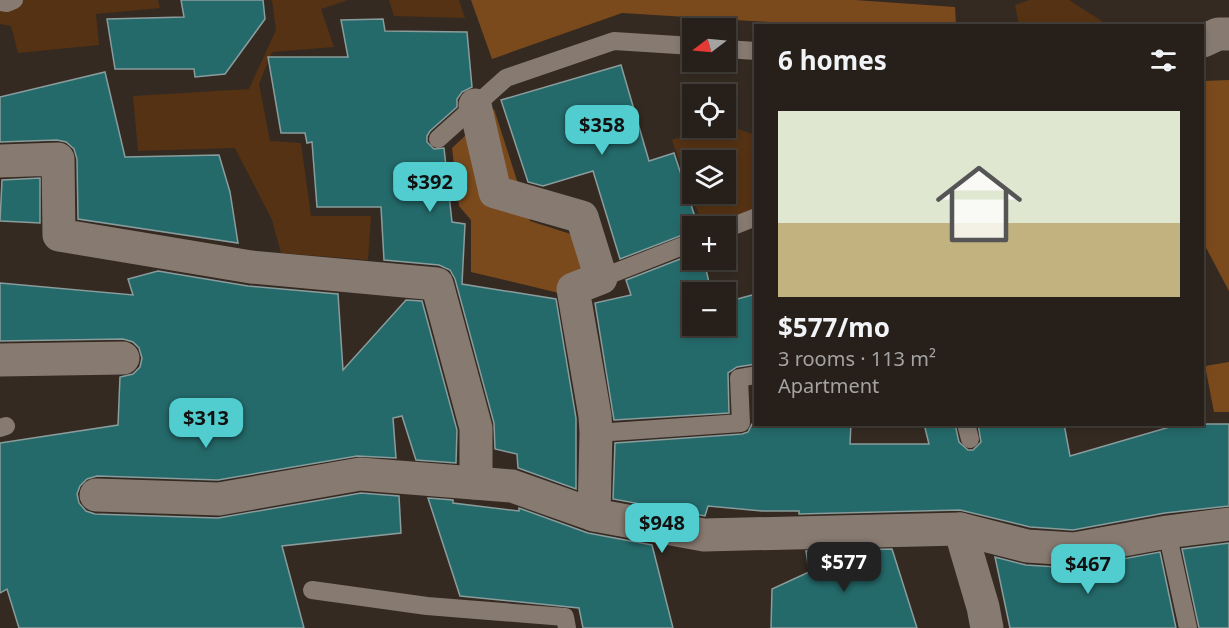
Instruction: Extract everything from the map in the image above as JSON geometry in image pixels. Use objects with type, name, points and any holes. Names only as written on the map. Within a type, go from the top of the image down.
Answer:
[{"type":"street","points":[[1204,41],[1218,34],[1229,34]]},
{"type":"street","points":[[475,105],[495,192],[582,217],[601,278],[573,289],[596,433],[594,515]]},
{"type":"street","points":[[0,161],[58,159],[59,235],[251,267],[437,284],[476,428],[476,483]]},
{"type":"street","points":[[0,360],[123,358]]},
{"type":"street","points":[[96,495],[219,499],[360,474],[512,486],[594,515],[704,535],[960,529],[1027,546],[1074,549],[1167,532],[1229,524]]},
{"type":"street","points":[[960,529],[987,628]]},
{"type":"lane","points":[[0,2],[7,3],[14,0]]},
{"type":"lane","points":[[438,139],[506,78],[614,41],[682,45]]},
{"type":"lane","points":[[736,50],[754,51]]},
{"type":"lane","points":[[736,225],[754,218]]},
{"type":"lane","points":[[601,278],[682,246]]},
{"type":"lane","points":[[596,433],[741,423],[739,378],[754,375]]},
{"type":"lane","points":[[1167,532],[1188,628]]},
{"type":"lane","points":[[312,590],[428,606],[565,617],[567,628]]},
{"type":"shaded area","points":[[0,0],[158,0],[160,8],[96,14],[99,45],[18,53],[11,26],[0,24]]},
{"type":"shaded area","points":[[272,0],[348,0],[321,9],[334,47],[272,52],[259,84],[270,141],[301,143],[311,216],[371,216],[368,260],[281,253],[272,220],[235,148],[138,151],[133,96],[249,89],[276,30]]},
{"type":"shaded area","points":[[389,0],[459,0],[465,18],[394,16]]},
{"type":"shaded area","points":[[471,0],[855,0],[955,7],[956,24],[801,24],[736,20],[736,18],[622,13],[492,59]]},
{"type":"shaded area","points":[[1029,0],[1069,0],[1106,24],[1019,24],[1015,5]]},
{"type":"shaded area","points":[[1229,80],[1229,291],[1204,244],[1204,81]]},
{"type":"shaded area","points":[[494,109],[530,221],[580,237],[590,271],[563,294],[471,272],[471,220],[459,206],[452,148]]},
{"type":"shaded area","points":[[736,128],[754,134],[754,211],[736,216],[699,216],[695,204],[736,204],[736,150],[682,150],[682,168],[672,140],[682,137],[736,138]]},
{"type":"shaded area","points":[[1229,362],[1229,412],[1214,412],[1205,366]]},
{"type":"building","points":[[181,0],[263,0],[265,19],[225,74],[195,77],[194,69],[115,69],[107,19],[184,17]]},
{"type":"building","points":[[383,19],[385,31],[467,32],[472,87],[462,92],[457,99],[457,107],[430,131],[427,142],[434,149],[444,148],[452,222],[465,224],[462,284],[556,299],[576,418],[576,489],[518,468],[517,454],[495,449],[494,423],[455,279],[450,270],[439,265],[384,260],[381,207],[317,207],[312,142],[307,143],[305,133],[281,133],[268,57],[348,57],[341,20]]},
{"type":"building","points":[[621,65],[649,161],[674,153],[682,177],[682,204],[691,204],[695,216],[682,216],[682,235],[620,259],[593,171],[543,186],[528,182],[501,100]]},
{"type":"building","points":[[105,72],[125,157],[219,155],[230,192],[238,243],[78,219],[77,159],[74,149],[66,142],[57,140],[0,142],[0,97]]},
{"type":"building","points":[[40,178],[40,223],[0,221],[2,180]]},
{"type":"building","points":[[682,258],[682,270],[706,270],[709,282],[682,282],[682,336],[736,336],[736,299],[754,295],[754,364],[737,367],[728,373],[729,413],[614,420],[595,303],[631,295],[626,280]]},
{"type":"building","points":[[158,271],[248,286],[338,294],[343,370],[406,300],[422,301],[457,430],[456,463],[416,460],[402,416],[393,418],[396,458],[357,456],[218,480],[97,476],[87,479],[80,486],[77,494],[79,503],[86,511],[95,514],[218,518],[361,493],[399,496],[401,533],[282,546],[304,628],[19,628],[7,589],[0,593],[0,443],[118,425],[120,377],[133,374],[140,367],[142,358],[139,348],[133,342],[123,339],[0,341],[0,283],[133,295],[128,279]]},
{"type":"building","points":[[752,424],[754,426],[851,426],[850,444],[929,444],[924,426],[955,426],[959,442],[968,450],[973,450],[981,442],[978,426],[1064,426],[1070,456],[1173,426],[1229,424],[1229,506],[1165,513],[1073,530],[1030,527],[960,510],[799,514],[799,511],[762,511],[708,506],[705,516],[613,499],[615,443],[748,432]]},
{"type":"building","points":[[428,498],[519,511],[519,508],[588,533],[652,545],[673,628],[583,628],[579,608],[460,596]]},
{"type":"building","points":[[1229,543],[1229,628],[1199,628],[1182,549]]},
{"type":"building","points":[[892,549],[917,628],[771,628],[772,589],[809,572],[806,551]]},
{"type":"building","points":[[1160,552],[1176,628],[1010,628],[995,557],[1026,565],[1073,568]]}]
